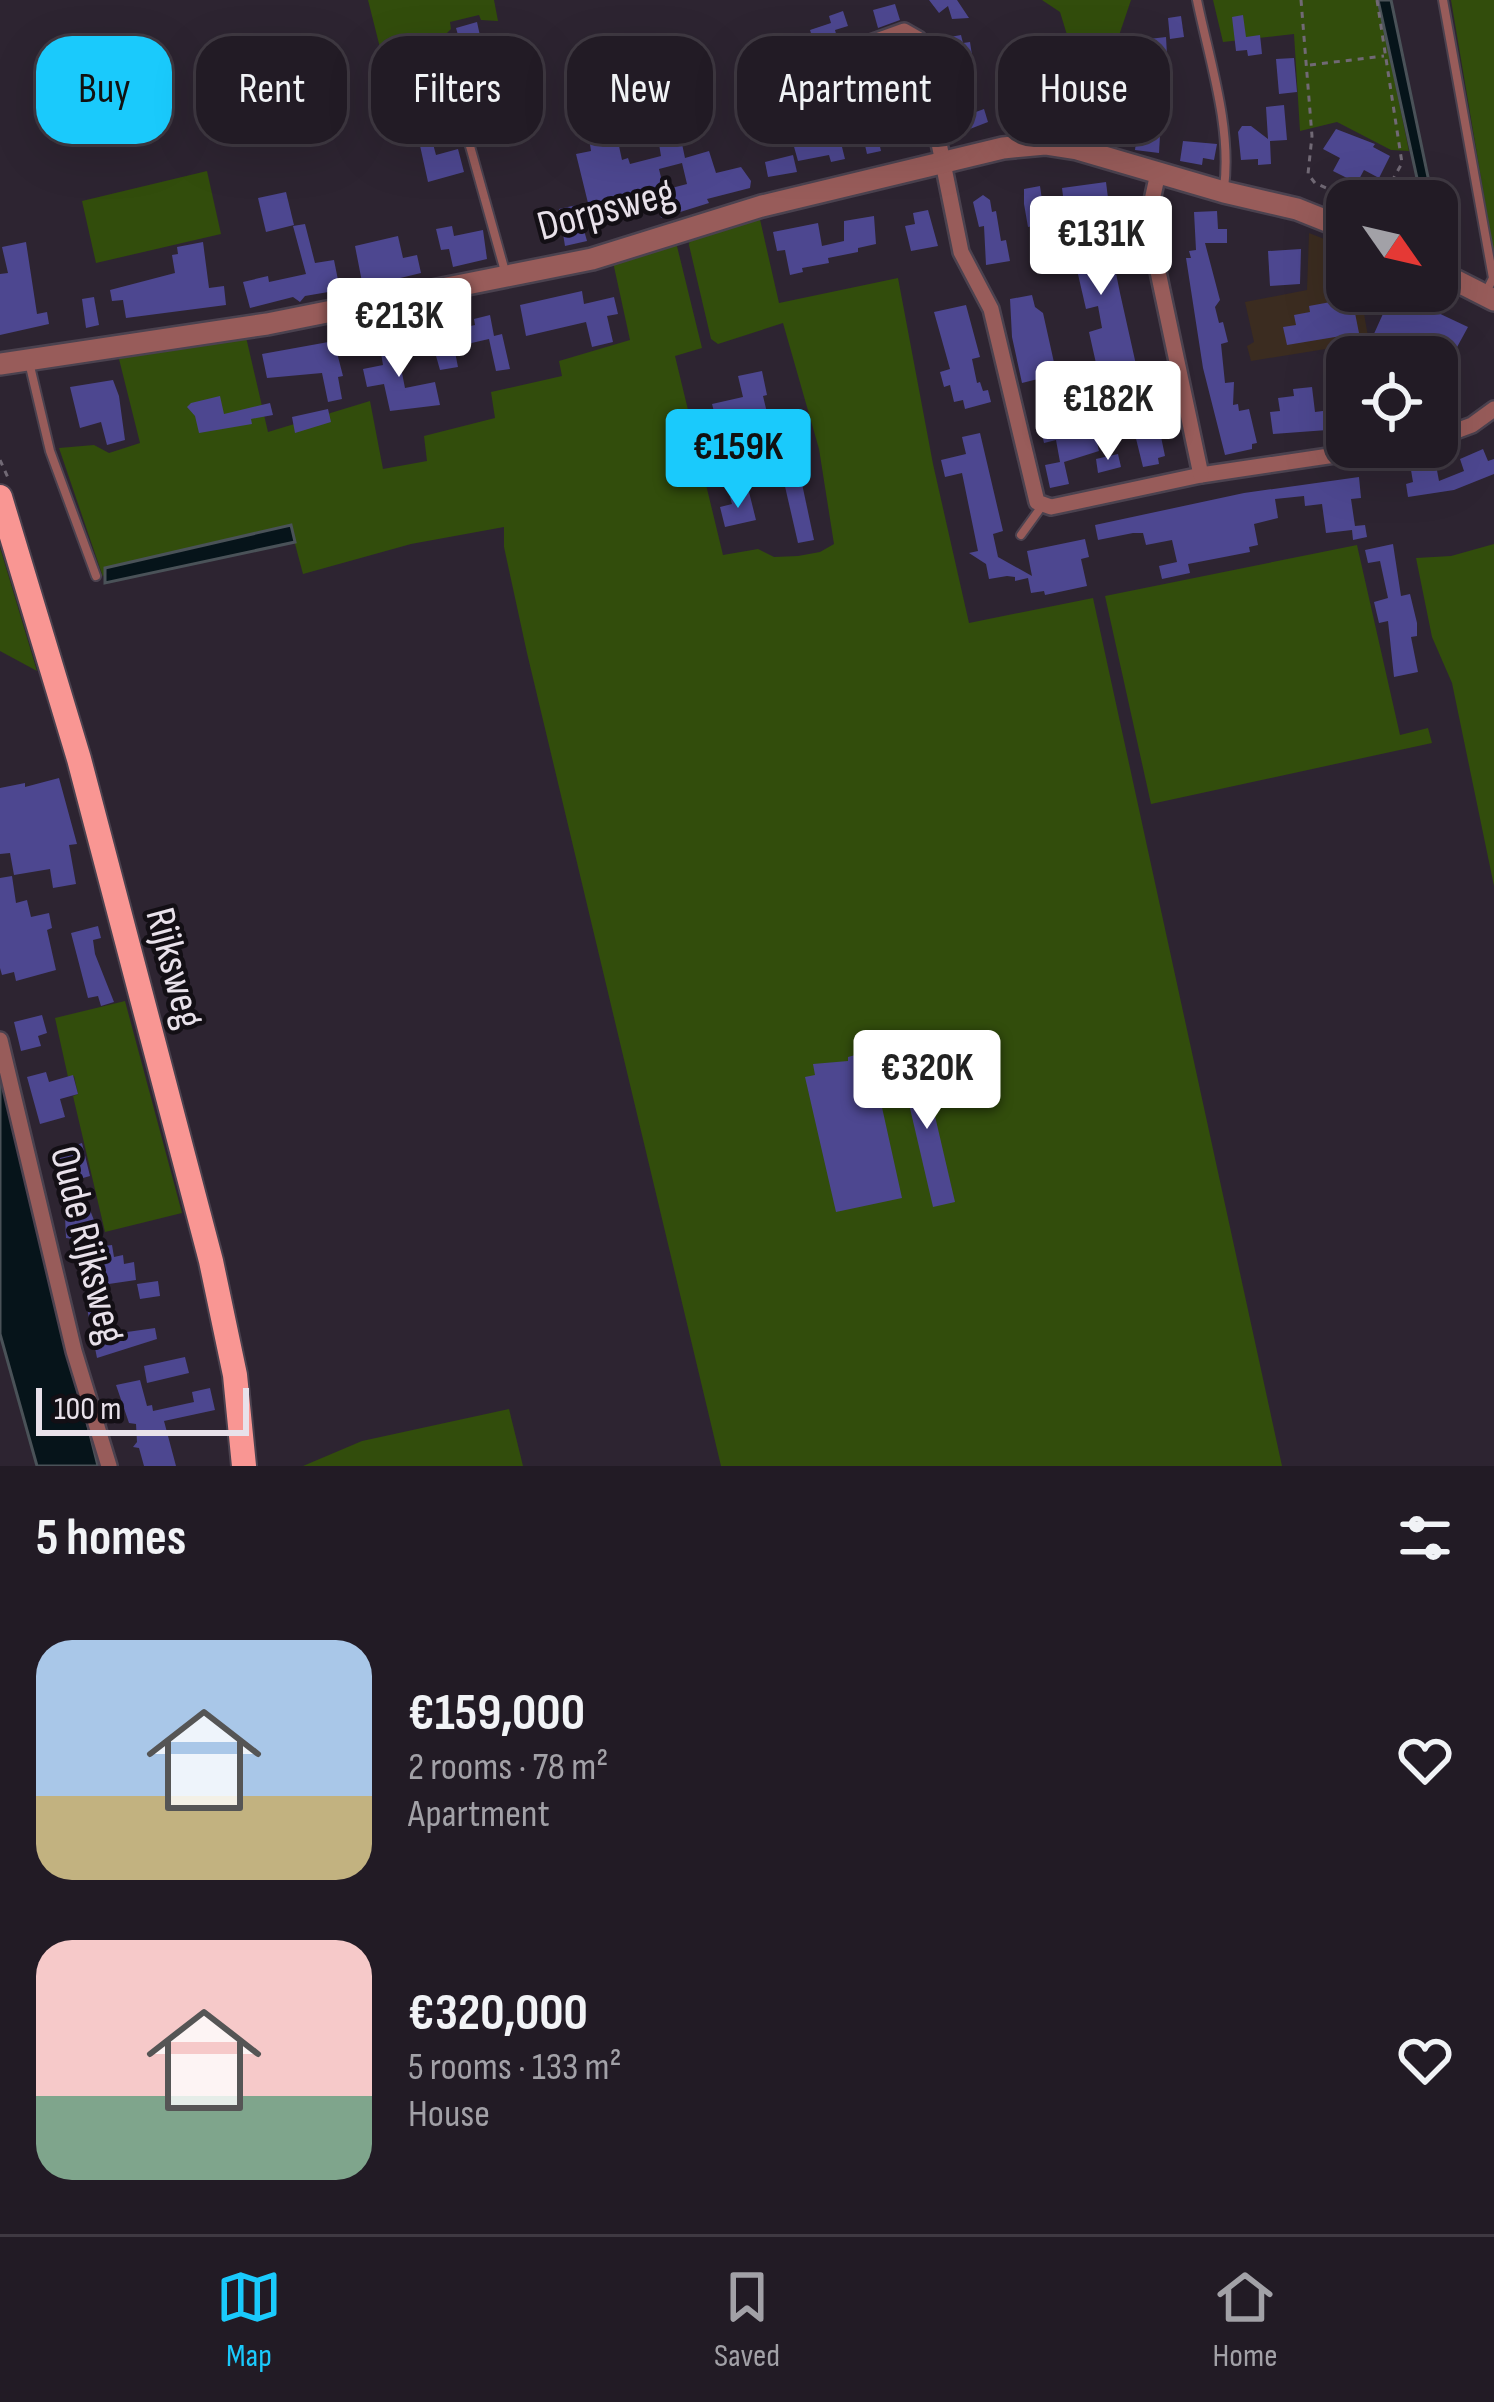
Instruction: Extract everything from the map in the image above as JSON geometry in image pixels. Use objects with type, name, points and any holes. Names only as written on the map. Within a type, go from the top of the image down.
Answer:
[{"type":"main road","name":"Rijksweg","points":[[0,497],[79,760],[212,1262],[235,1375],[244,1466]]},
{"type":"street","points":[[904,31],[918,39],[928,84],[876,98],[866,95],[854,49],[904,31]]},
{"type":"street","points":[[941,144],[961,252],[991,309],[1033,496],[1042,506],[1326,457]]},
{"type":"street","name":"Dorpsweg","points":[[0,364],[267,324],[592,259],[762,206],[1004,148],[1045,144],[1077,148],[1326,221]]},
{"type":"street","points":[[1158,173],[1149,214],[1153,248],[1202,476]]},
{"type":"street","points":[[1458,282],[1489,298]]},
{"type":"street","points":[[1458,430],[1494,409]]},
{"type":"street","name":"Oude Rijksweg","points":[[0,1040],[74,1351],[109,1466]]},
{"type":"lane","points":[[1197,0],[1227,168],[1224,192]]},
{"type":"lane","points":[[1443,0],[1493,278],[1489,298]]},
{"type":"lane","points":[[469,144],[507,276]]},
{"type":"lane","points":[[28,361],[50,451],[96,577]]},
{"type":"lane","points":[[1021,535],[1042,506]]},
{"type":"path","points":[[1301,0],[1312,136],[1308,174],[1326,188]]},
{"type":"path","points":[[1377,0],[1402,163],[1393,180]]},
{"type":"path","points":[[1306,65],[1386,56]]},
{"type":"shaded area","points":[[1378,0],[1391,0],[1429,180],[1417,180]]},
{"type":"shaded area","points":[[1309,233],[1326,240],[1326,312],[1364,312],[1368,336],[1326,336],[1326,349],[1251,361],[1247,346],[1254,342],[1245,302],[1307,290]]},
{"type":"shaded area","points":[[291,525],[295,542],[105,583],[105,568]]},
{"type":"shaded area","points":[[0,1073],[98,1466],[37,1466],[0,1334]]},
{"type":"green space","points":[[368,0],[494,0],[498,21],[481,20],[479,15],[450,22],[445,36],[377,36]]},
{"type":"green space","points":[[1042,0],[1131,0],[1119,36],[1067,36],[1060,12]]},
{"type":"green space","points":[[1213,0],[1378,0],[1409,151],[1391,150],[1337,122],[1300,131],[1294,34],[1223,42]]},
{"type":"green space","points":[[1451,0],[1494,0],[1494,255]]},
{"type":"green space","points":[[207,171],[221,234],[96,263],[82,201]]},
{"type":"green space","points":[[759,215],[779,303],[898,278],[969,623],[1093,598],[1282,1466],[721,1466],[527,653],[504,527],[411,544],[303,574],[290,525],[106,568],[103,577],[59,448],[94,445],[109,453],[140,443],[118,355],[246,337],[268,432],[370,401],[383,469],[427,461],[424,436],[495,418],[491,392],[562,376],[559,361],[630,340],[613,262],[676,242],[702,348],[675,356],[723,555],[758,549],[774,557],[820,552],[834,544],[819,449],[783,323],[718,344],[711,339],[689,245],[690,237]]},
{"type":"green space","points":[[1494,544],[1494,886],[1452,683],[1432,637],[1416,558],[1451,556]]},
{"type":"green space","points":[[1357,545],[1400,735],[1428,728],[1432,743],[1151,804],[1105,596]]},
{"type":"green space","points":[[0,548],[2,554],[37,671],[0,651]]},
{"type":"green space","points":[[125,1001],[182,1213],[105,1232],[73,1096],[78,1094],[74,1076],[68,1077],[55,1018]]},
{"type":"green space","points":[[509,1409],[523,1466],[303,1466],[362,1441]]},
{"type":"building","points":[[929,0],[957,0],[969,18],[952,19],[948,6],[939,13]]},
{"type":"building","points":[[895,4],[900,20],[878,28],[873,10]]},
{"type":"building","points":[[843,11],[848,26],[835,30],[837,36],[812,36],[810,30],[831,23],[829,16]]},
{"type":"building","points":[[1243,15],[1246,37],[1260,35],[1262,54],[1236,51],[1232,17]]},
{"type":"building","points":[[1181,16],[1184,37],[1170,39],[1168,18]]},
{"type":"building","points":[[477,22],[480,36],[458,36],[456,28]]},
{"type":"building","points":[[1294,58],[1297,92],[1279,94],[1276,59]]},
{"type":"building","points":[[1284,105],[1287,140],[1270,141],[1271,164],[1241,160],[1238,132],[1242,126],[1251,126],[1268,139],[1266,107]]},
{"type":"building","points":[[984,109],[988,122],[974,127],[974,113]]},
{"type":"building","points":[[1336,129],[1375,144],[1390,156],[1379,178],[1364,170],[1359,180],[1351,180],[1333,171],[1340,158],[1323,149]]},
{"type":"building","points":[[1183,141],[1217,144],[1214,160],[1203,158],[1202,165],[1180,161]]},
{"type":"building","points":[[420,144],[433,144],[436,155],[458,149],[464,172],[428,182]]},
{"type":"building","points":[[590,144],[619,144],[622,160],[628,158],[630,164],[661,156],[659,144],[682,144],[685,158],[709,151],[716,173],[741,167],[751,181],[750,188],[661,218],[657,201],[611,211],[609,201],[588,203],[576,154],[591,151]],"holes":[[[682,163],[687,184],[664,190],[659,169]]]},
{"type":"building","points":[[793,144],[849,144],[842,147],[845,159],[831,162],[829,155],[798,161]]},
{"type":"building","points":[[865,144],[879,144],[881,151],[867,154]]},
{"type":"building","points":[[1136,144],[1160,144],[1159,153],[1135,150]]},
{"type":"building","points":[[793,155],[797,172],[768,177],[765,162]]},
{"type":"building","points":[[1106,182],[1110,214],[1120,213],[1122,228],[1107,229],[1120,293],[1145,405],[1154,403],[1165,456],[1158,458],[1159,464],[1143,467],[1125,394],[1104,399],[1089,332],[1102,328],[1098,306],[1086,309],[1069,235],[1056,237],[1054,222],[1028,227],[1024,204],[1024,189],[1040,186],[1042,200],[1063,196],[1062,188]]},
{"type":"building","points":[[286,192],[294,225],[266,232],[258,198]]},
{"type":"building","points":[[983,195],[990,200],[992,212],[996,211],[1010,261],[986,265],[984,226],[979,227],[973,202]]},
{"type":"building","points":[[577,205],[587,241],[565,246],[559,209]]},
{"type":"building","points":[[928,210],[938,246],[911,251],[905,226],[915,224],[913,213]]},
{"type":"building","points":[[1217,211],[1218,229],[1227,229],[1227,243],[1205,243],[1220,300],[1215,307],[1228,342],[1221,344],[1225,383],[1234,382],[1233,405],[1238,404],[1239,411],[1249,409],[1257,443],[1252,449],[1225,455],[1203,368],[1186,258],[1196,250],[1194,212]]},
{"type":"building","points":[[874,216],[876,244],[828,258],[829,263],[790,275],[785,250],[777,251],[773,232],[818,223],[822,246],[844,241],[844,221]]},
{"type":"building","points":[[305,224],[315,263],[334,260],[340,290],[305,296],[300,302],[293,297],[250,308],[243,282],[306,274],[293,226]]},
{"type":"building","points":[[452,226],[454,236],[483,230],[487,259],[453,267],[449,249],[441,250],[436,229]]},
{"type":"building","points":[[398,236],[403,258],[417,255],[421,273],[363,287],[355,246]]},
{"type":"building","points":[[26,242],[37,314],[47,312],[49,324],[0,335],[0,274],[8,273],[2,247]]},
{"type":"building","points":[[203,242],[209,288],[224,286],[226,305],[126,318],[123,300],[112,301],[110,290],[175,273],[172,255],[178,254],[177,247]]},
{"type":"building","points":[[1301,249],[1300,284],[1270,286],[1268,251]]},
{"type":"building","points":[[582,291],[584,304],[614,297],[618,314],[607,316],[613,342],[592,347],[586,322],[526,336],[520,305]]},
{"type":"building","points":[[1032,295],[1035,307],[1043,313],[1055,367],[1044,369],[1046,377],[1022,383],[1010,299]]},
{"type":"building","points":[[94,297],[99,325],[86,328],[82,299]]},
{"type":"building","points":[[1326,303],[1326,312],[1355,312],[1359,333],[1287,345],[1283,327],[1296,325],[1294,315],[1310,312],[1309,306]]},
{"type":"building","points":[[966,305],[980,357],[972,359],[977,383],[988,390],[991,402],[965,409],[963,400],[954,402],[950,385],[944,387],[940,372],[950,369],[934,312]]},
{"type":"building","points":[[1384,312],[1436,312],[1468,327],[1458,345],[1458,336],[1373,336]]},
{"type":"building","points":[[490,315],[494,336],[502,334],[510,369],[496,371],[489,339],[454,347],[458,367],[440,370],[427,324],[447,320],[449,331],[475,325],[474,319]]},
{"type":"building","points":[[394,333],[405,388],[435,382],[440,405],[390,411],[384,384],[367,387],[363,369],[383,365],[378,336]]},
{"type":"building","points":[[334,341],[343,376],[338,377],[342,399],[328,402],[322,373],[267,378],[262,354]]},
{"type":"building","points":[[762,371],[776,450],[727,461],[712,404],[743,397],[738,376]]},
{"type":"building","points":[[113,380],[125,440],[107,445],[101,422],[80,428],[70,387]]},
{"type":"building","points":[[1312,387],[1315,412],[1326,411],[1326,430],[1273,434],[1270,412],[1280,411],[1278,398],[1294,396],[1293,389]]},
{"type":"building","points":[[220,396],[224,414],[270,403],[273,415],[251,419],[252,424],[199,433],[187,407]]},
{"type":"building","points":[[1065,408],[1067,419],[1090,413],[1099,451],[1064,462],[1069,484],[1050,488],[1045,465],[1060,462],[1056,440],[1044,443],[1039,420],[1050,417],[1049,411]]},
{"type":"building","points":[[328,409],[331,422],[295,433],[292,417]]},
{"type":"building","points":[[980,433],[1003,531],[993,534],[998,557],[1032,576],[1027,551],[1085,539],[1089,557],[1081,559],[1087,586],[1045,595],[1044,591],[1031,593],[1028,578],[989,579],[986,564],[969,553],[978,551],[962,473],[945,477],[941,460],[966,454],[962,437]]},
{"type":"building","points":[[1483,449],[1488,461],[1494,459],[1494,474],[1454,490],[1408,497],[1411,470],[1437,468],[1439,481],[1464,471],[1460,459]]},
{"type":"building","points":[[1118,454],[1121,467],[1098,473],[1096,459]]},
{"type":"building","points":[[798,465],[814,540],[798,543],[781,469]]},
{"type":"building","points":[[1359,477],[1361,498],[1351,499],[1355,526],[1365,525],[1367,537],[1353,540],[1352,530],[1326,533],[1322,504],[1305,506],[1304,496],[1275,499],[1278,518],[1254,524],[1258,545],[1249,547],[1250,552],[1188,564],[1190,573],[1162,579],[1159,566],[1177,562],[1172,540],[1146,545],[1143,533],[1133,533],[1098,540],[1095,525],[1244,493]]},
{"type":"building","points":[[749,492],[756,520],[725,527],[720,507],[732,504],[730,497]]},
{"type":"building","points":[[1393,544],[1401,596],[1410,594],[1417,623],[1417,636],[1411,637],[1418,672],[1394,677],[1388,621],[1379,623],[1374,602],[1388,598],[1380,561],[1368,563],[1365,550]]},
{"type":"building","points":[[59,778],[77,844],[69,845],[76,884],[53,888],[50,869],[14,875],[10,853],[0,854],[0,788]]},
{"type":"building","points":[[12,876],[16,903],[27,900],[31,917],[49,913],[52,928],[47,930],[56,970],[16,981],[14,972],[2,975],[0,968],[0,878]]},
{"type":"building","points":[[98,926],[101,938],[93,940],[95,954],[114,1002],[101,1006],[98,996],[88,998],[71,933]]},
{"type":"building","points":[[42,1015],[47,1033],[38,1036],[41,1046],[21,1051],[14,1022]]},
{"type":"building","points":[[859,1054],[862,1064],[872,1062],[902,1198],[836,1212],[805,1077],[815,1075],[813,1064],[848,1061]]},
{"type":"building","points":[[921,1056],[955,1202],[933,1207],[899,1061]]},
{"type":"building","points":[[46,1072],[49,1082],[73,1075],[78,1094],[60,1099],[65,1117],[40,1124],[27,1077]]},
{"type":"building","points":[[82,1143],[90,1176],[76,1180],[73,1165],[56,1164],[53,1153]]},
{"type":"building","points":[[90,1210],[104,1246],[112,1245],[114,1257],[123,1255],[124,1264],[134,1262],[136,1280],[95,1286],[81,1240],[66,1238],[65,1217]]},
{"type":"building","points":[[158,1281],[160,1296],[140,1299],[137,1284]]},
{"type":"building","points":[[106,1299],[113,1334],[155,1328],[157,1339],[97,1358],[86,1303]]},
{"type":"building","points":[[185,1357],[189,1373],[147,1383],[144,1366]]},
{"type":"building","points":[[140,1380],[153,1411],[194,1402],[192,1392],[210,1388],[215,1410],[164,1421],[176,1466],[144,1466],[139,1448],[133,1447],[136,1424],[129,1423],[116,1385]]}]
